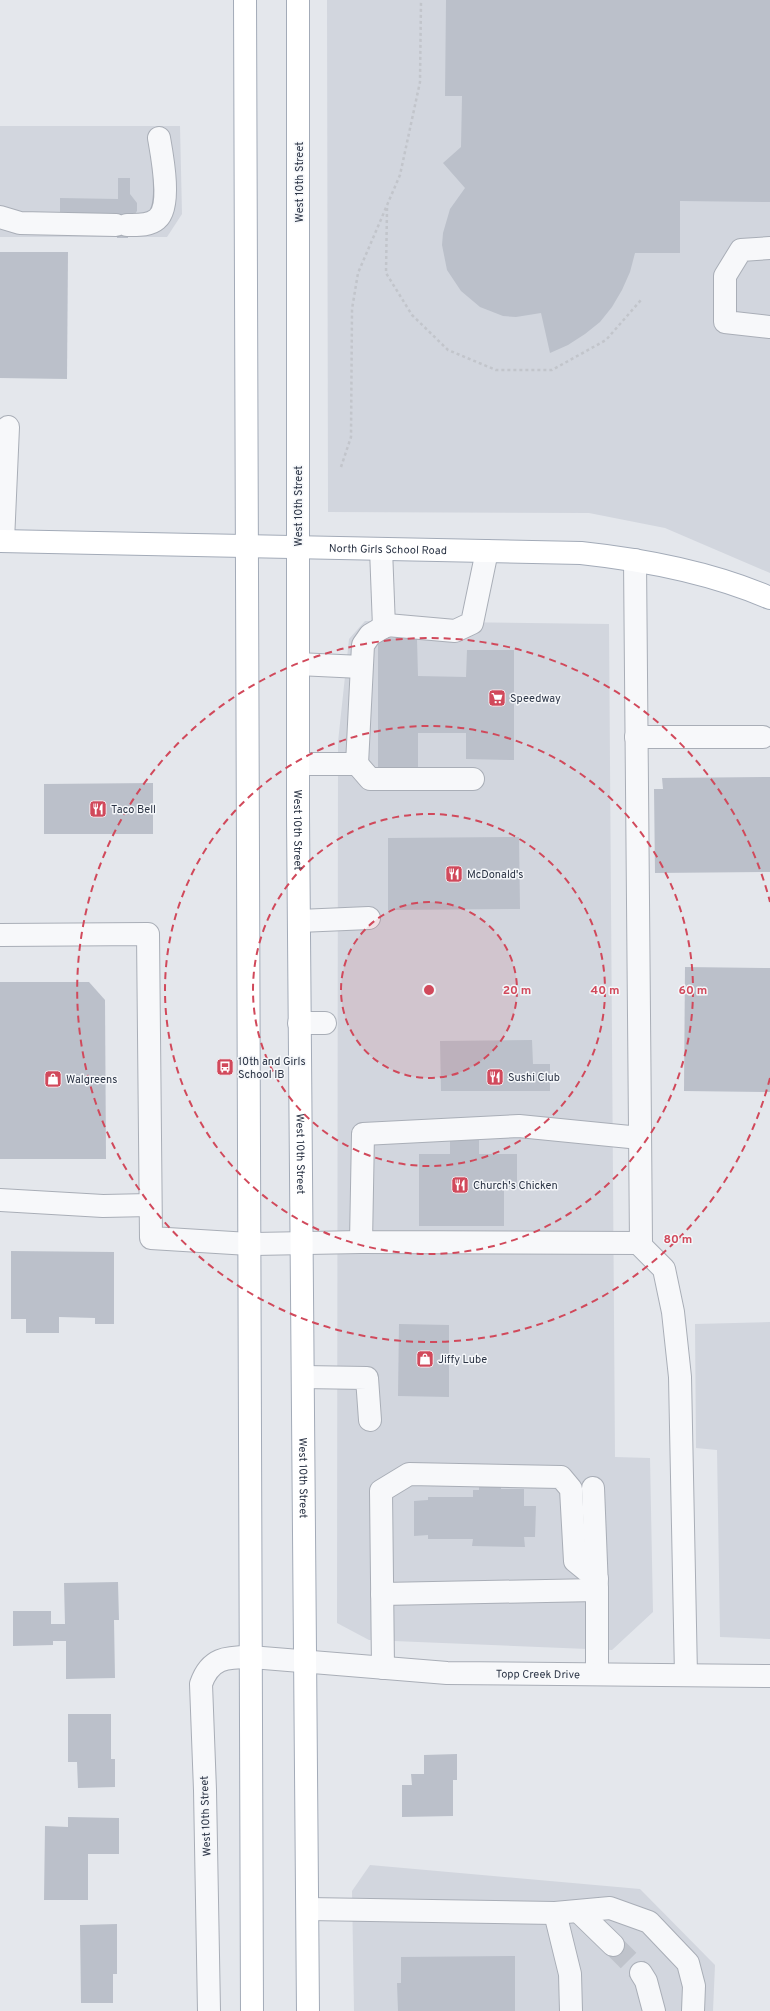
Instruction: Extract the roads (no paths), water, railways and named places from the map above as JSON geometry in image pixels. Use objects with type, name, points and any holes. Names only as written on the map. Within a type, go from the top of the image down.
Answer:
[{"type":"main road","points":[[245,0],[252,2011]]},
{"type":"main road","name":"West 10th Street","points":[[298,0],[299,921],[308,2011]]},
{"type":"main road","name":"North Girls School Road","points":[[2,541],[582,553],[634,560],[700,574],[770,598]]},
{"type":"street","points":[[0,217],[20,223],[122,225],[148,224],[153,222],[158,219],[164,206],[164,174],[159,138]]},
{"type":"street","points":[[770,248],[741,250],[725,276],[725,322],[770,327]]},
{"type":"street","points":[[2,541],[8,427]]},
{"type":"street","points":[[381,549],[384,627]]},
{"type":"street","points":[[473,779],[370,779],[357,764],[361,667],[363,645],[370,635],[387,625],[455,631],[472,623],[487,551]]},
{"type":"street","points":[[634,560],[641,1246],[664,1269],[673,1312],[680,1377],[686,1675]]},
{"type":"street","points":[[298,664],[361,667]]},
{"type":"street","points":[[636,737],[763,737]]},
{"type":"street","points":[[299,764],[357,764]]},
{"type":"street","points":[[299,921],[369,918]]},
{"type":"street","points":[[0,935],[148,934],[151,1238],[249,1244],[361,1242],[641,1243]]},
{"type":"street","points":[[300,1023],[325,1023]]},
{"type":"street","points":[[361,1242],[363,1134],[519,1126],[640,1138]]},
{"type":"street","points":[[0,1200],[102,1206],[150,1205]]},
{"type":"street","points":[[303,1377],[368,1378],[370,1420]]},
{"type":"street","points":[[383,1668],[381,1491],[409,1474],[561,1477],[571,1489],[575,1561],[597,1585]]},
{"type":"street","points":[[593,1488],[597,1585],[597,1674]]},
{"type":"street","points":[[382,1594],[597,1585]]},
{"type":"street","name":"West 10th Street","points":[[209,2011],[205,1790],[201,1684],[204,1674],[220,1660],[230,1657],[306,1661]]},
{"type":"street","name":"Topp Creek Drive","points":[[306,1661],[447,1673],[770,1676]]},
{"type":"street","points":[[308,1909],[555,1913],[610,1908],[649,1922],[688,1963],[694,1986],[693,2011]]},
{"type":"street","points":[[579,1912],[613,1945]]},
{"type":"street","points":[[555,1913],[570,1974],[571,2011]]},
{"type":"street","points":[[641,1973],[646,1981],[654,2011]]},
{"type":"tunnel","points":[[613,1945],[641,1973]]},
{"type":"place","name":"Speedway","points":[[497,698]]},
{"type":"place","name":"Taco Bell","points":[[98,809]]},
{"type":"place","name":"McDonald's","points":[[454,874]]},
{"type":"place","name":"10th and Girls School IB","points":[[225,1067]]},
{"type":"place","name":"Sushi Club","points":[[495,1077]]},
{"type":"place","name":"Walgreens","points":[[53,1079]]},
{"type":"place","name":"Church's Chicken","points":[[460,1185]]},
{"type":"place","name":"Jiffy Lube","points":[[425,1359]]}]
